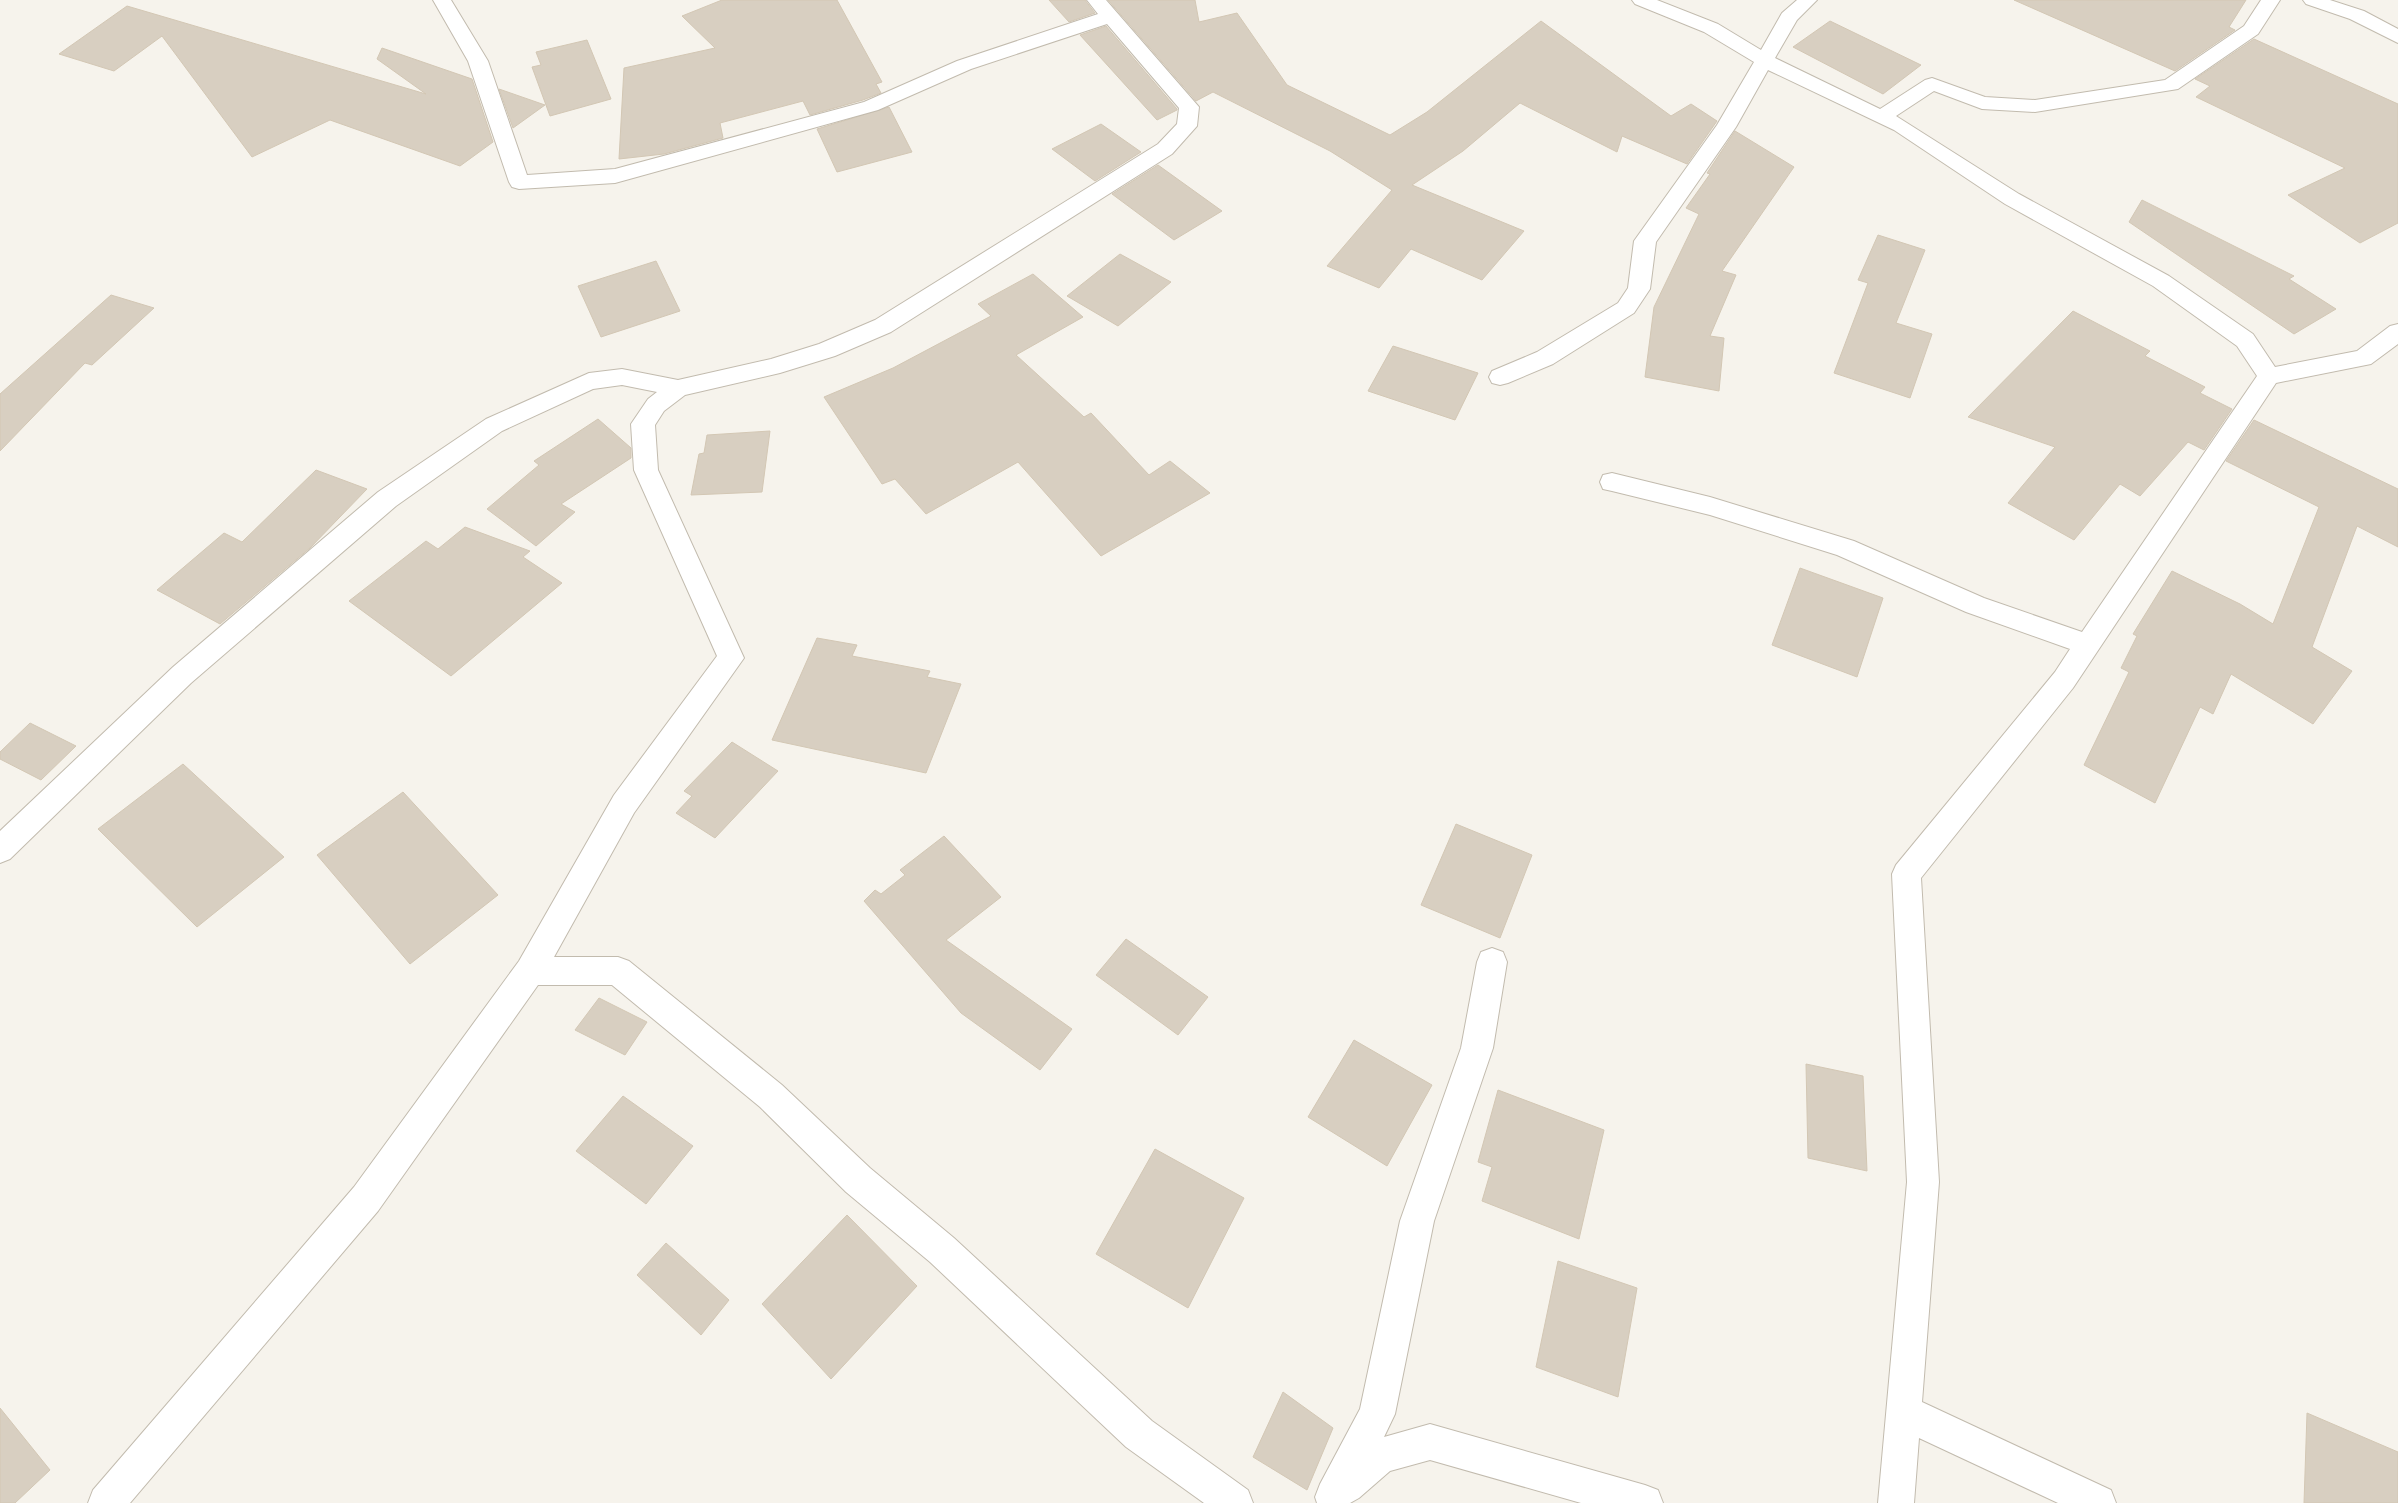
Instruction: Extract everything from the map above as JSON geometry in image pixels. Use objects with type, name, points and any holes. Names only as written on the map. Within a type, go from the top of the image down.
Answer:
[{"type":"street","points":[[0,850],[204,656],[387,499],[494,425],[589,381],[622,377],[678,388],[772,367],[827,350],[883,326],[1165,150],[1187,126],[1189,107],[1103,8],[964,65],[871,106],[615,176],[519,182],[478,61],[442,0]]},
{"type":"street","points":[[1641,0],[1711,28],[1766,61],[1901,126],[2012,200],[2161,281],[2245,340],[2269,376]]},
{"type":"street","points":[[1500,377],[1544,358],[1626,308],[1639,289],[1645,241],[1726,127],[1766,61],[1789,17],[1808,0]]},
{"type":"street","points":[[1881,117],[1932,84],[1982,103],[2035,106],[2171,85],[2250,30],[2256,24],[2265,4],[2270,0]]},
{"type":"street","points":[[2312,0],[2357,15],[2398,37]]},
{"type":"street","points":[[1896,1503],[1923,1182],[1906,874],[2064,680],[2269,376],[2363,358],[2398,332]]},
{"type":"street","points":[[106,1503],[366,1199],[530,971],[624,804],[731,658],[646,470],[643,424],[656,405],[678,388]]},
{"type":"street","points":[[1612,482],[1710,506],[1844,548],[1975,605],[2088,644]]},
{"type":"street","points":[[1332,1500],[1377,1414],[1417,1220],[1477,1048],[1492,962]]},
{"type":"street","points":[[530,971],[618,971],[771,1096],[858,1180],[942,1250],[1139,1434],[1235,1503]]},
{"type":"street","points":[[1904,1412],[2098,1503]]},
{"type":"street","points":[[1332,1500],[1380,1456],[1430,1442],[1645,1503]]},
{"type":"building","points":[[722,0],[837,0],[882,82],[876,84],[881,93],[810,115],[803,101],[720,123],[723,138],[664,154],[619,159],[624,68],[715,48],[682,16]]},
{"type":"building","points":[[1049,0],[1085,0],[1095,13],[1069,22]]},
{"type":"building","points":[[1108,0],[1195,0],[1199,22],[1237,13],[1287,85],[1390,135],[1427,112],[1541,21],[1671,116],[1691,104],[1717,121],[1687,164],[1622,136],[1617,152],[1520,103],[1463,151],[1412,185],[1524,231],[1482,280],[1411,249],[1379,288],[1327,266],[1392,190],[1330,151],[1213,92],[1196,101]]},
{"type":"building","points":[[2014,0],[2246,0],[2229,27],[2235,30],[2175,71]]},
{"type":"building","points":[[127,6],[426,94],[377,59],[382,48],[472,79],[493,142],[460,166],[330,120],[252,157],[162,36],[114,71],[59,54]]},
{"type":"building","points":[[1830,21],[1921,65],[1883,94],[1793,47]]},
{"type":"building","points":[[1106,26],[1177,110],[1157,120],[1080,35]]},
{"type":"building","points":[[2254,39],[2398,104],[2398,223],[2360,243],[2288,195],[2345,168],[2196,97],[2210,86],[2195,79]]},
{"type":"building","points":[[587,40],[611,99],[550,116],[532,67],[541,65],[536,52]]},
{"type":"building","points":[[499,89],[545,105],[513,128]]},
{"type":"building","points":[[889,107],[912,152],[837,172],[817,129]]},
{"type":"building","points":[[1101,124],[1141,152],[1095,181],[1052,149]]},
{"type":"building","points":[[1735,131],[1794,167],[1722,271],[1736,275],[1710,336],[1724,338],[1719,391],[1645,377],[1654,307],[1699,214],[1686,208],[1710,174],[1707,173]]},
{"type":"building","points":[[1158,165],[1222,211],[1174,240],[1112,194]]},
{"type":"building","points":[[2142,200],[2294,276],[2289,279],[2336,309],[2294,334],[2129,222]]},
{"type":"building","points":[[1878,235],[1925,250],[1896,323],[1932,334],[1910,398],[1834,373],[1868,283],[1858,280]]},
{"type":"building","points":[[1120,254],[1171,282],[1118,326],[1067,296]]},
{"type":"building","points":[[656,261],[680,311],[601,337],[578,286]]},
{"type":"building","points":[[1033,274],[1083,317],[1016,355],[1084,417],[1091,413],[1149,475],[1170,461],[1210,493],[1101,556],[1018,462],[926,514],[895,479],[882,484],[824,397],[893,368],[991,316],[978,304]]},
{"type":"building","points":[[111,295],[154,308],[92,365],[85,363],[0,451],[0,394]]},
{"type":"building","points":[[2073,311],[2150,351],[2145,356],[2205,387],[2200,393],[2232,409],[2204,450],[2188,442],[2140,496],[2120,484],[2074,540],[2008,503],[2055,447],[1968,417]]},
{"type":"building","points":[[1393,346],[1478,373],[1455,420],[1368,391]]},
{"type":"building","points":[[598,419],[631,448],[631,458],[561,504],[575,512],[536,546],[487,509],[539,465],[534,461]]},
{"type":"building","points":[[2254,420],[2398,489],[2398,547],[2357,526],[2312,647],[2352,671],[2313,724],[2231,674],[2213,714],[2200,707],[2155,803],[2084,765],[2129,672],[2121,668],[2137,636],[2133,634],[2172,571],[2240,604],[2273,624],[2319,507],[2226,461]]},
{"type":"building","points":[[770,431],[762,492],[691,495],[699,454],[704,453],[707,435]]},
{"type":"building","points":[[316,470],[367,489],[310,548],[220,624],[157,590],[224,533],[242,542]]},
{"type":"building","points":[[465,527],[530,551],[523,557],[562,583],[451,676],[349,601],[426,541],[438,549]]},
{"type":"building","points":[[1800,568],[1883,598],[1857,677],[1772,645]]},
{"type":"building","points":[[817,638],[857,645],[852,656],[930,671],[927,677],[961,684],[926,773],[772,740]]},
{"type":"building","points":[[30,723],[76,746],[41,780],[0,759],[0,752]]},
{"type":"building","points":[[732,742],[778,771],[715,838],[676,813],[692,796],[684,791]]},
{"type":"building","points":[[183,764],[284,857],[197,927],[98,829]]},
{"type":"building","points":[[403,792],[498,895],[410,964],[317,855]]},
{"type":"building","points":[[1456,824],[1532,855],[1500,938],[1421,905]]},
{"type":"building","points":[[944,836],[1001,897],[946,940],[1072,1029],[1040,1070],[961,1013],[864,901],[875,890],[881,894],[905,875],[900,870]]},
{"type":"building","points":[[1126,939],[1208,997],[1178,1035],[1096,975]]},
{"type":"building","points":[[599,998],[647,1022],[625,1055],[575,1030]]},
{"type":"building","points":[[1354,1040],[1432,1085],[1387,1166],[1308,1117]]},
{"type":"building","points":[[1806,1064],[1863,1076],[1867,1171],[1808,1158]]},
{"type":"building","points":[[1498,1090],[1604,1130],[1579,1239],[1482,1201],[1492,1167],[1478,1162]]},
{"type":"building","points":[[623,1096],[693,1146],[646,1204],[576,1151]]},
{"type":"building","points":[[1155,1149],[1244,1198],[1188,1308],[1096,1254]]},
{"type":"building","points":[[847,1215],[917,1286],[831,1379],[762,1304]]},
{"type":"building","points":[[666,1243],[729,1300],[701,1335],[637,1275]]},
{"type":"building","points":[[1558,1261],[1637,1288],[1618,1397],[1536,1367]]},
{"type":"building","points":[[1283,1392],[1333,1428],[1307,1490],[1253,1457]]},
{"type":"building","points":[[0,1408],[50,1470],[15,1503],[0,1503]]},
{"type":"building","points":[[2307,1413],[2398,1452],[2398,1503],[2304,1503]]}]
